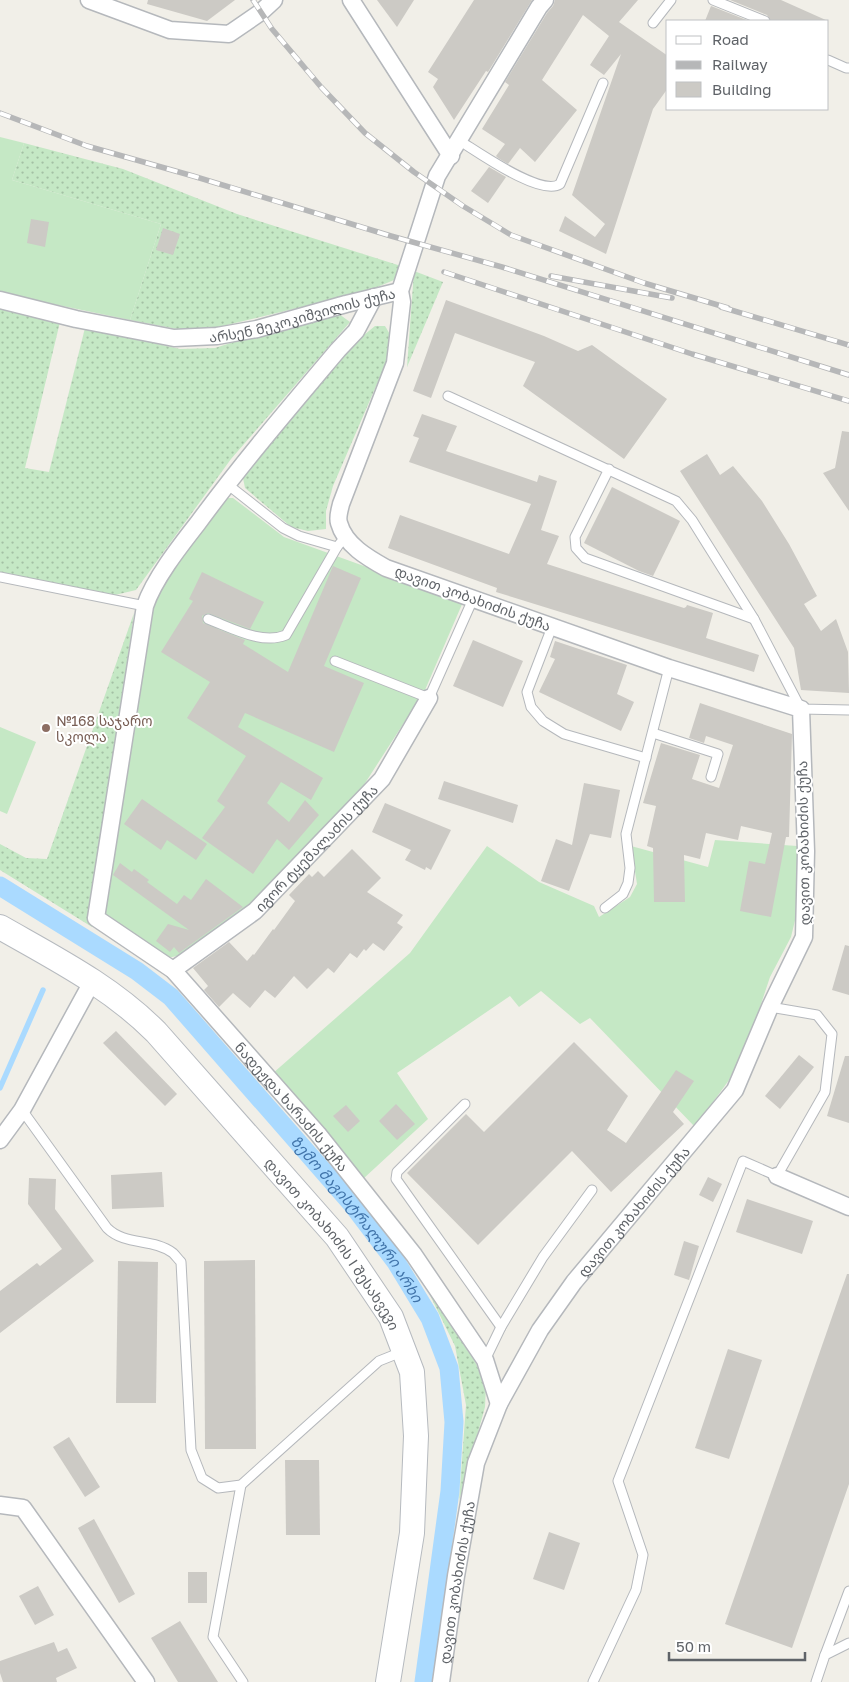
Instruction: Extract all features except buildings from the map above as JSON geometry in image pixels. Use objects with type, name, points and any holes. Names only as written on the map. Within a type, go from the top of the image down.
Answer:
[{"type":"street","points":[[89,0],[170,30],[229,34],[261,12],[274,0]]},
{"type":"street","points":[[351,0],[451,156]]},
{"type":"street","name":"არსენ მეკოკიშვილის ქუჩა","points":[[0,300],[76,319],[174,338],[216,336],[257,329],[400,291],[437,176],[545,0]]},
{"type":"street","name":"დავით კობახიძის ქუჩა","points":[[400,291],[402,302],[395,363],[341,504],[338,522],[341,542],[386,568],[670,668],[801,709],[806,851],[804,937],[770,1007],[735,1090],[574,1282],[540,1330],[498,1404],[476,1463],[456,1576],[441,1682]]},
{"type":"street","points":[[145,606],[148,596],[182,544],[227,484],[338,350],[356,331],[374,297]]},
{"type":"street","name":"ნადეჟდა ხარაძის ქუჩა","points":[[145,606],[96,918],[173,970],[324,1141],[414,1255],[485,1360],[498,1404]]},
{"type":"street","name":"იგორ ტყემალაძის ქუჩა","points":[[173,970],[255,911],[382,780],[429,698]]},
{"type":"street","name":"დავით კობახიძის I შესახვევი","points":[[0,927],[94,980],[137,1012],[337,1237],[391,1317],[412,1372],[416,1436],[412,1533],[388,1682]]},
{"type":"street","points":[[0,1140],[22,1110],[94,980]]},
{"type":"street","points":[[777,1176],[849,1207]]},
{"type":"street","points":[[0,1505],[23,1508],[146,1682]]},
{"type":"lane","points":[[653,23],[671,0]]},
{"type":"lane","points":[[713,0],[763,20]]},
{"type":"lane","points":[[829,60],[849,68]]},
{"type":"lane","points":[[460,141],[528,180],[548,187],[555,187],[560,184],[603,82]]},
{"type":"lane","points":[[448,396],[676,501],[692,520],[754,619],[801,709],[849,710]]},
{"type":"lane","points":[[609,470],[574,537],[576,548],[584,558],[754,619]]},
{"type":"lane","points":[[208,619],[258,637],[277,639],[286,635],[341,542],[299,536],[283,528],[227,484]]},
{"type":"lane","points":[[0,578],[145,606]]},
{"type":"lane","name":"იგორ ტყემალაძის ქუჩა","points":[[429,698],[473,599]]},
{"type":"lane","points":[[552,627],[527,692],[531,707],[543,721],[564,734],[646,758]]},
{"type":"lane","points":[[335,661],[429,698]]},
{"type":"lane","points":[[605,908],[623,894],[628,884],[630,868],[626,834],[670,668]]},
{"type":"lane","points":[[653,734],[718,754],[710,778]]},
{"type":"lane","points":[[593,1682],[636,1590],[643,1555],[618,1481],[743,1161],[777,1176],[825,1092],[832,1034],[817,1014],[770,1007]]},
{"type":"lane","points":[[465,1104],[397,1172],[396,1179],[501,1327]]},
{"type":"lane","points":[[22,1110],[113,1235],[122,1239],[162,1248],[173,1253],[181,1262],[190,1450],[202,1478],[218,1488],[241,1485],[379,1361],[404,1351]]},
{"type":"lane","points":[[485,1360],[501,1327],[543,1257],[592,1190]]},
{"type":"lane","points":[[241,1485],[213,1637],[243,1682]]},
{"type":"lane","points":[[816,1682],[849,1591]]},
{"type":"lane","points":[[825,1655],[849,1643]]},
{"type":"green space","points":[[0,137],[24,143],[12,180],[161,224],[130,320],[0,293]]},
{"type":"green space","points":[[24,143],[123,169],[237,214],[401,266],[394,280],[368,291],[206,330],[177,329],[130,320],[161,224],[12,180]]},
{"type":"green space","points":[[414,271],[443,282],[407,367]]},
{"type":"green space","points":[[0,308],[60,322],[25,468],[49,472],[85,328],[180,349],[215,348],[339,314],[350,322],[231,459],[136,590],[115,595],[0,572]]},
{"type":"green space","points":[[375,326],[385,326],[391,336],[392,349],[333,486],[326,511],[326,529],[308,531],[291,527],[245,488],[242,473],[353,344]]},
{"type":"green space","points":[[221,498],[233,498],[284,537],[463,602],[425,690],[360,791],[257,901],[181,955],[168,958],[103,920],[152,596]]},
{"type":"green space","points":[[134,613],[99,861],[92,892],[90,908],[92,927],[0,870],[0,844],[26,858],[47,859]]},
{"type":"green space","points":[[0,727],[36,742],[7,814],[0,811]]},
{"type":"green space","points":[[715,840],[797,846],[799,904],[791,937],[770,977],[751,1034],[729,1080],[695,1127],[590,1018],[580,1024],[541,991],[519,1007],[510,996],[397,1073],[428,1119],[363,1179],[272,1074],[410,953],[487,846],[539,882],[594,906],[599,917],[630,897],[637,884],[631,846],[708,867]]},
{"type":"green space","points":[[419,1273],[471,1353],[486,1385],[485,1407],[459,1501],[466,1405],[455,1346]]},
{"type":"waterway","name":"ზემო მაგისტრალური არხი","points":[[0,886],[137,971],[171,997],[352,1204],[396,1262],[430,1318],[449,1368],[454,1422],[450,1491],[424,1682]]},
{"type":"waterway","points":[[0,1088],[43,990]]},
{"type":"railway","points":[[253,0],[272,29],[321,87],[365,133],[414,172],[463,206],[511,235],[644,283],[728,308]]},
{"type":"railway","points":[[0,113],[87,146],[502,267],[849,375]]},
{"type":"railway","points":[[444,272],[692,354],[849,401]]},
{"type":"railway","points":[[551,276],[672,298]]},
{"type":"railway","points":[[721,307],[849,345]]},
{"type":"place","name":"№168 საჯარო სკოლა","points":[[46,728]]}]
